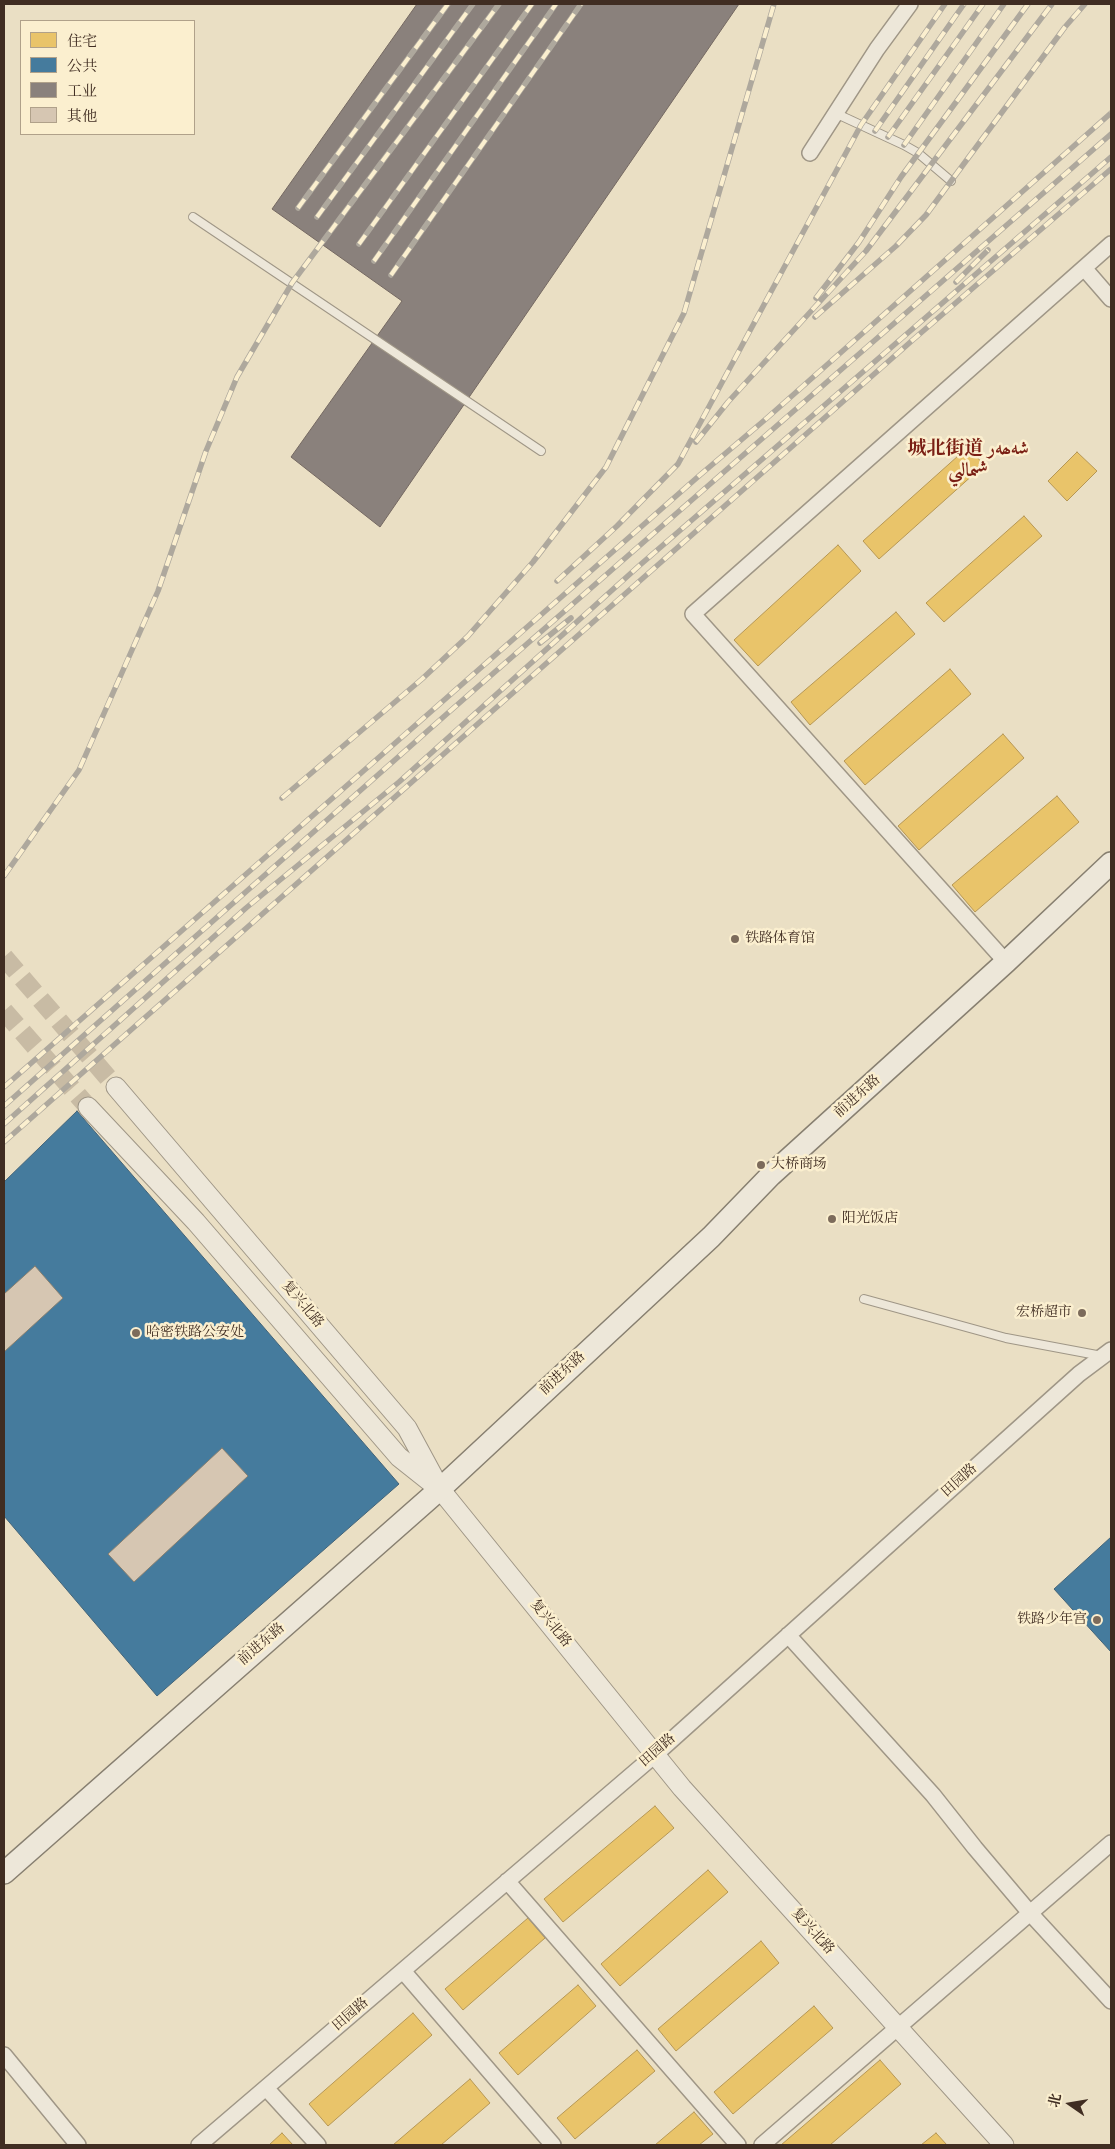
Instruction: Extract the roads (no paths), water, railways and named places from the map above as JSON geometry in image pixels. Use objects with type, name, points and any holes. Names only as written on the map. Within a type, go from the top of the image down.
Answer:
[{"type":"main road","name":"前进东路","points":[[4,1873],[440,1489],[711,1236],[771,1175],[1006,962],[1111,863]]},
{"type":"street","points":[[810,153],[877,49],[910,4]]},
{"type":"street","points":[[1006,962],[693,614],[1111,244]]},
{"type":"street","points":[[1084,268],[1111,298]]},
{"type":"street","name":"复兴北路","points":[[116,1086],[406,1428],[440,1489],[682,1788],[1004,2145]]},
{"type":"street","points":[[88,1106],[196,1222],[399,1457],[440,1489]]},
{"type":"street","name":"田园路","points":[[200,2145],[656,1754],[1079,1374],[1107,1353]]},
{"type":"street","points":[[788,1635],[933,1795],[974,1848],[1030,1913],[1111,2001]]},
{"type":"street","points":[[762,2145],[1111,1843]]},
{"type":"street","points":[[507,1881],[738,2145]]},
{"type":"street","points":[[402,1971],[553,2145]]},
{"type":"street","points":[[4,2055],[78,2145]]},
{"type":"street","points":[[266,2088],[318,2145]]},
{"type":"lane","points":[[835,113],[904,145],[951,181]]},
{"type":"lane","points":[[193,217],[541,451]]},
{"type":"lane","points":[[864,1299],[1006,1338],[1107,1353]]},
{"type":"tunnel","points":[[4,957],[116,1087]]},
{"type":"tunnel","points":[[4,1011],[88,1107]]},
{"type":"railway","points":[[298,208],[448,4]]},
{"type":"railway","points":[[317,217],[473,4]]},
{"type":"railway","points":[[4,876],[79,770],[158,591],[206,451],[237,377],[292,283],[499,4]]},
{"type":"railway","points":[[359,244],[532,4]]},
{"type":"railway","points":[[374,261],[556,4]]},
{"type":"railway","points":[[391,275],[581,4]]},
{"type":"railway","points":[[282,798],[422,679],[468,636],[533,562],[606,467],[684,313],[774,4]]},
{"type":"railway","points":[[557,581],[617,526],[678,464],[861,125],[945,4]]},
{"type":"railway","points":[[875,131],[964,4]]},
{"type":"railway","points":[[888,137],[983,4]]},
{"type":"railway","points":[[904,145],[1004,4]]},
{"type":"railway","points":[[816,298],[859,242],[901,177],[1028,4]]},
{"type":"railway","points":[[696,442],[728,402],[866,251],[1052,4]]},
{"type":"railway","points":[[815,317],[896,246],[926,215],[1065,27],[1085,4]]},
{"type":"railway","points":[[4,1087],[767,418],[1111,113]]},
{"type":"railway","points":[[4,1106],[449,712],[1111,134]]},
{"type":"railway","points":[[4,1124],[246,908],[399,782],[640,565],[1111,157]]},
{"type":"railway","points":[[4,1142],[915,338],[1111,169]]},
{"type":"railway","points":[[956,282],[988,250]]},
{"type":"railway","points":[[540,643],[571,618]]},
{"type":"place","name":"铁路体育馆","points":[[735,939]]},
{"type":"place","name":"大桥商场","points":[[761,1165]]},
{"type":"place","name":"阳光饭店","points":[[832,1219]]},
{"type":"place","name":"宏桥超市","points":[[1082,1313]]},
{"type":"place","name":"哈密铁路公安处","points":[[136,1333]]},
{"type":"place","name":"铁路少年宫","points":[[1097,1620]]},
{"type":"district","name":"城北街道 شەھەر شىمالىي","points":[[968,461]]}]
